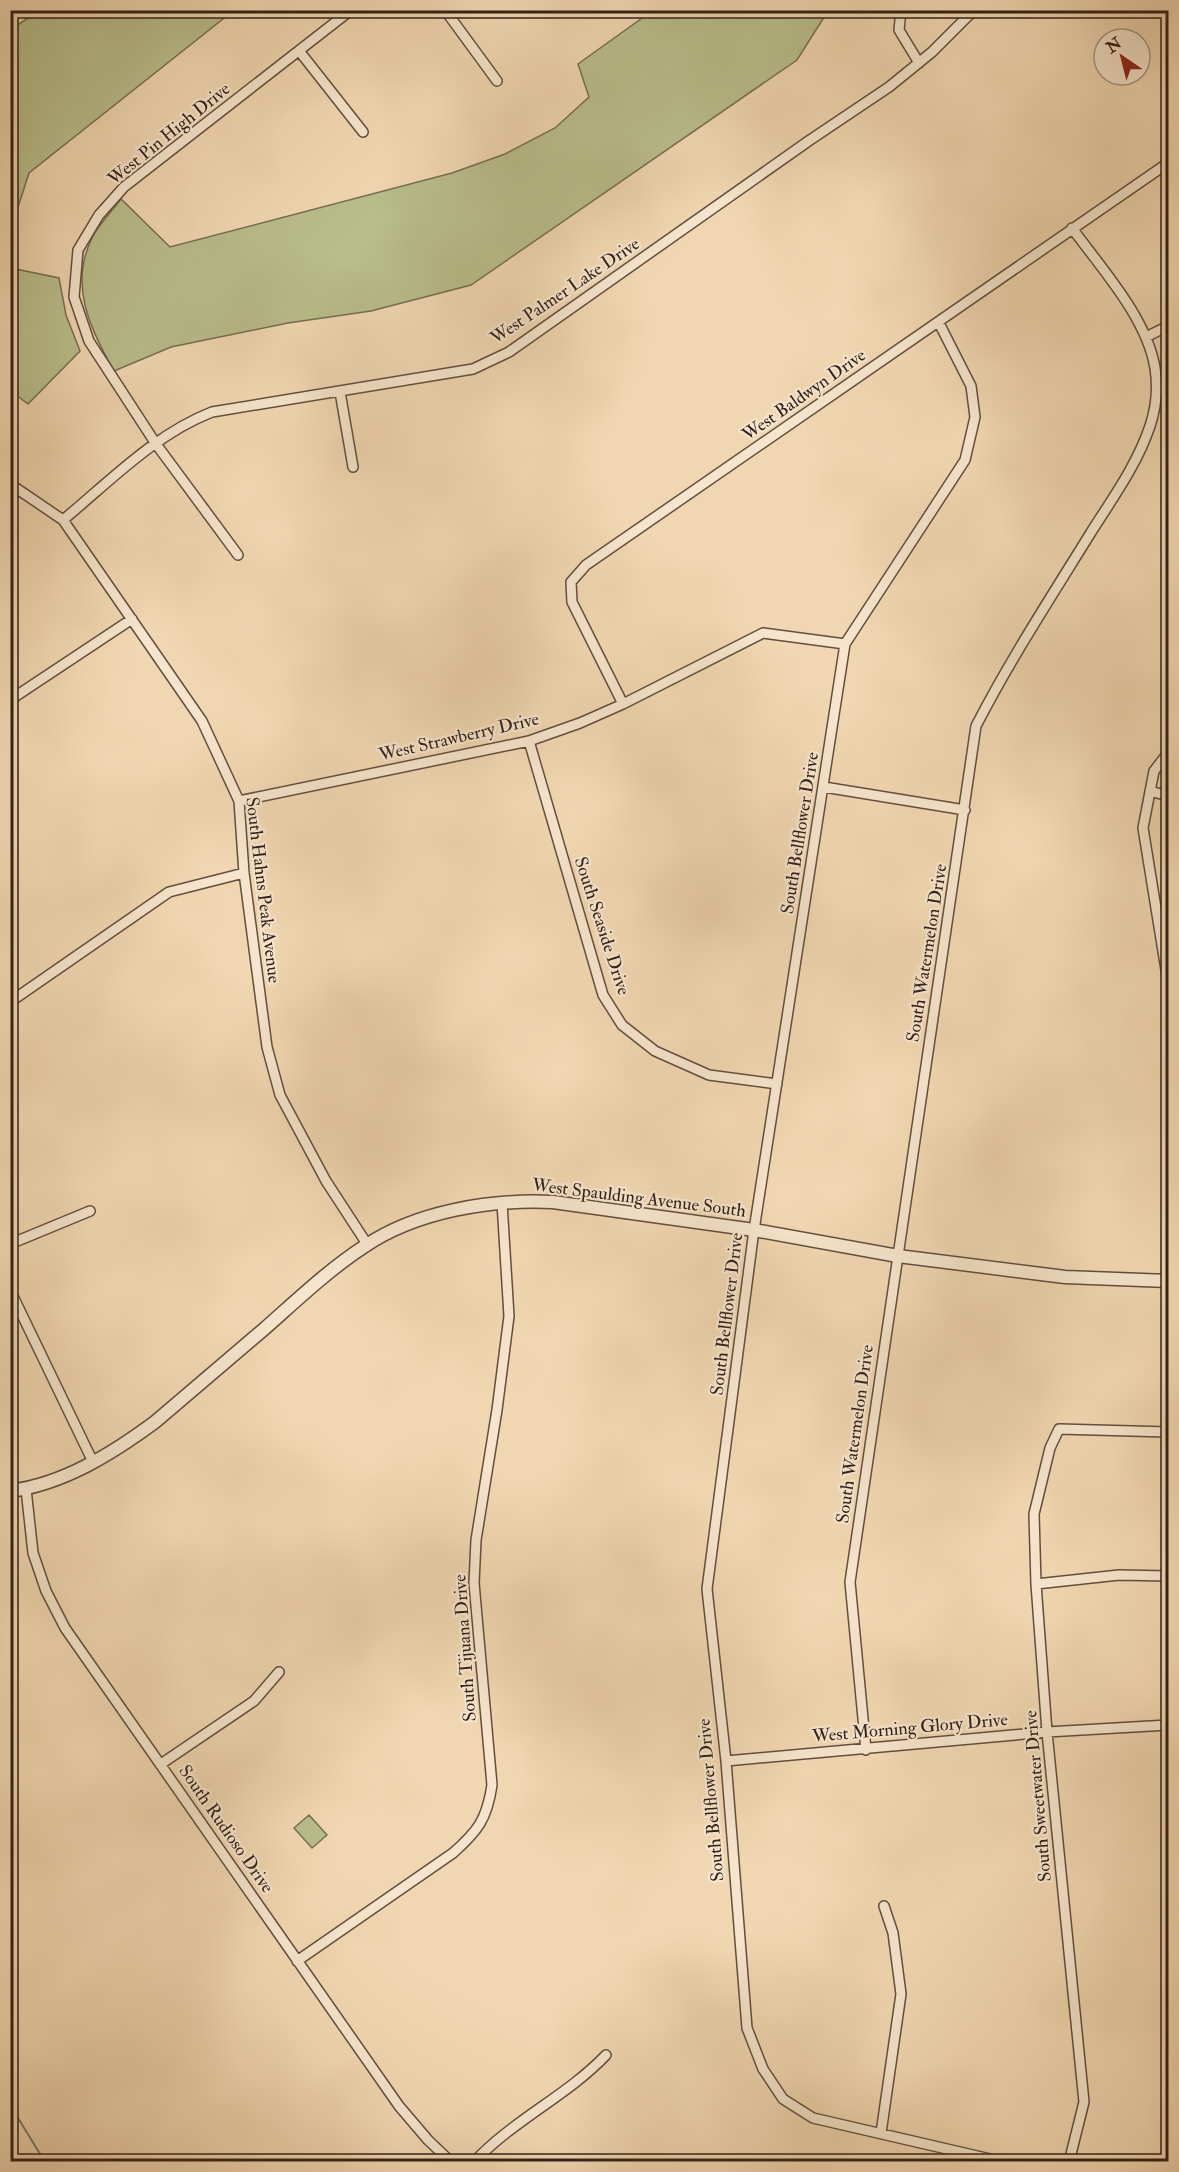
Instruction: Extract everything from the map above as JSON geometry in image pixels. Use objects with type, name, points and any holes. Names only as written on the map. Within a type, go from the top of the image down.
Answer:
[{"type":"street","name":"West Pin High Drive","points":[[238,555],[156,444],[89,341],[74,297],[78,250],[99,215],[124,187],[351,10]]},
{"type":"street","points":[[445,10],[497,81]]},
{"type":"street","points":[[901,10],[899,30],[919,63]]},
{"type":"street","name":"West Palmer Lake Drive","points":[[63,520],[156,444],[189,421],[212,412],[473,369],[509,352],[889,87],[919,63],[974,10]]},
{"type":"street","points":[[300,52],[363,132]]},
{"type":"street","name":"West Baldwyn Drive","points":[[623,704],[572,602],[571,582],[586,565],[1168,163]]},
{"type":"street","name":"South Watermelon Drive","points":[[866,1750],[850,1582],[976,726],[998,684],[1133,465],[1143,445],[1155,405],[1155,367],[1146,337],[1132,312],[1072,228]]},
{"type":"street","name":"South Bellflower Drive","points":[[939,323],[970,386],[975,417],[965,460],[845,644],[754,1230],[707,1589],[726,1761],[747,2028],[763,2069],[783,2100],[813,2118],[1003,2162]]},
{"type":"street","points":[[1146,337],[1168,326]]},
{"type":"street","points":[[340,392],[353,467]]},
{"type":"street","name":"South Hahns Peak Avenue","points":[[10,484],[63,520],[202,721],[239,801],[244,873],[267,1047],[280,1095],[326,1181],[367,1244]]},
{"type":"street","points":[[10,700],[132,618]]},
{"type":"street","name":"West Strawberry Drive","points":[[239,801],[529,741],[580,723],[623,704],[763,633],[845,644]]},
{"type":"street","name":"South Seaside Drive","points":[[529,741],[603,995],[622,1025],[655,1051],[709,1075],[777,1084]]},
{"type":"street","points":[[1168,753],[1154,771],[1143,828],[1168,982]]},
{"type":"street","points":[[824,787],[965,810]]},
{"type":"street","points":[[1150,792],[1168,796]]},
{"type":"street","points":[[10,1002],[169,892],[244,873]]},
{"type":"street","name":"West Spaulding Avenue South","points":[[10,1491],[26,1489],[93,1462],[124,1444],[155,1422],[332,1270],[367,1244],[439,1214],[502,1203],[552,1202],[754,1230],[898,1256],[1065,1277],[1168,1281]]},
{"type":"street","name":"South Tijuana Drive","points":[[297,1961],[453,1853],[474,1835],[484,1820],[489,1804],[492,1785],[474,1583],[476,1540],[499,1400],[509,1316],[502,1203]]},
{"type":"street","points":[[10,1244],[90,1211]]},
{"type":"street","points":[[10,1290],[93,1462]]},
{"type":"street","name":"South Sweetwater Drive","points":[[1070,2162],[1084,2102],[1047,1732],[1036,1584],[1034,1514],[1050,1448],[1059,1429],[1168,1432]]},
{"type":"street","name":"South Rudioso Drive","points":[[26,1489],[33,1553],[46,1591],[65,1628],[399,2106],[428,2140],[451,2162]]},
{"type":"street","points":[[1036,1584],[1119,1575],[1168,1576]]},
{"type":"street","points":[[161,1764],[254,1701],[279,1672]]},
{"type":"street","name":"West Morning Glory Drive","points":[[726,1761],[1047,1732],[1168,1725]]},
{"type":"street","points":[[881,2133],[901,1994],[893,1933],[884,1906]]},
{"type":"street","points":[[474,2162],[488,2146],[588,2074],[606,2055]]},
{"type":"green space","points":[[41,10],[233,11],[29,173],[11,229],[11,29]]},
{"type":"green space","points":[[652,11],[828,11],[797,60],[471,285],[371,311],[288,323],[171,347],[114,371],[90,322],[82,289],[82,271],[93,236],[121,199],[170,247],[452,173],[505,154],[555,128],[589,97],[578,64]]},
{"type":"green space","points":[[11,268],[59,278],[66,315],[80,351],[28,404],[11,391]]},
{"type":"green space","points":[[309,1815],[327,1835],[312,1848],[294,1828]]},
{"type":"waterway","points":[[10,2105],[45,2162]]}]
